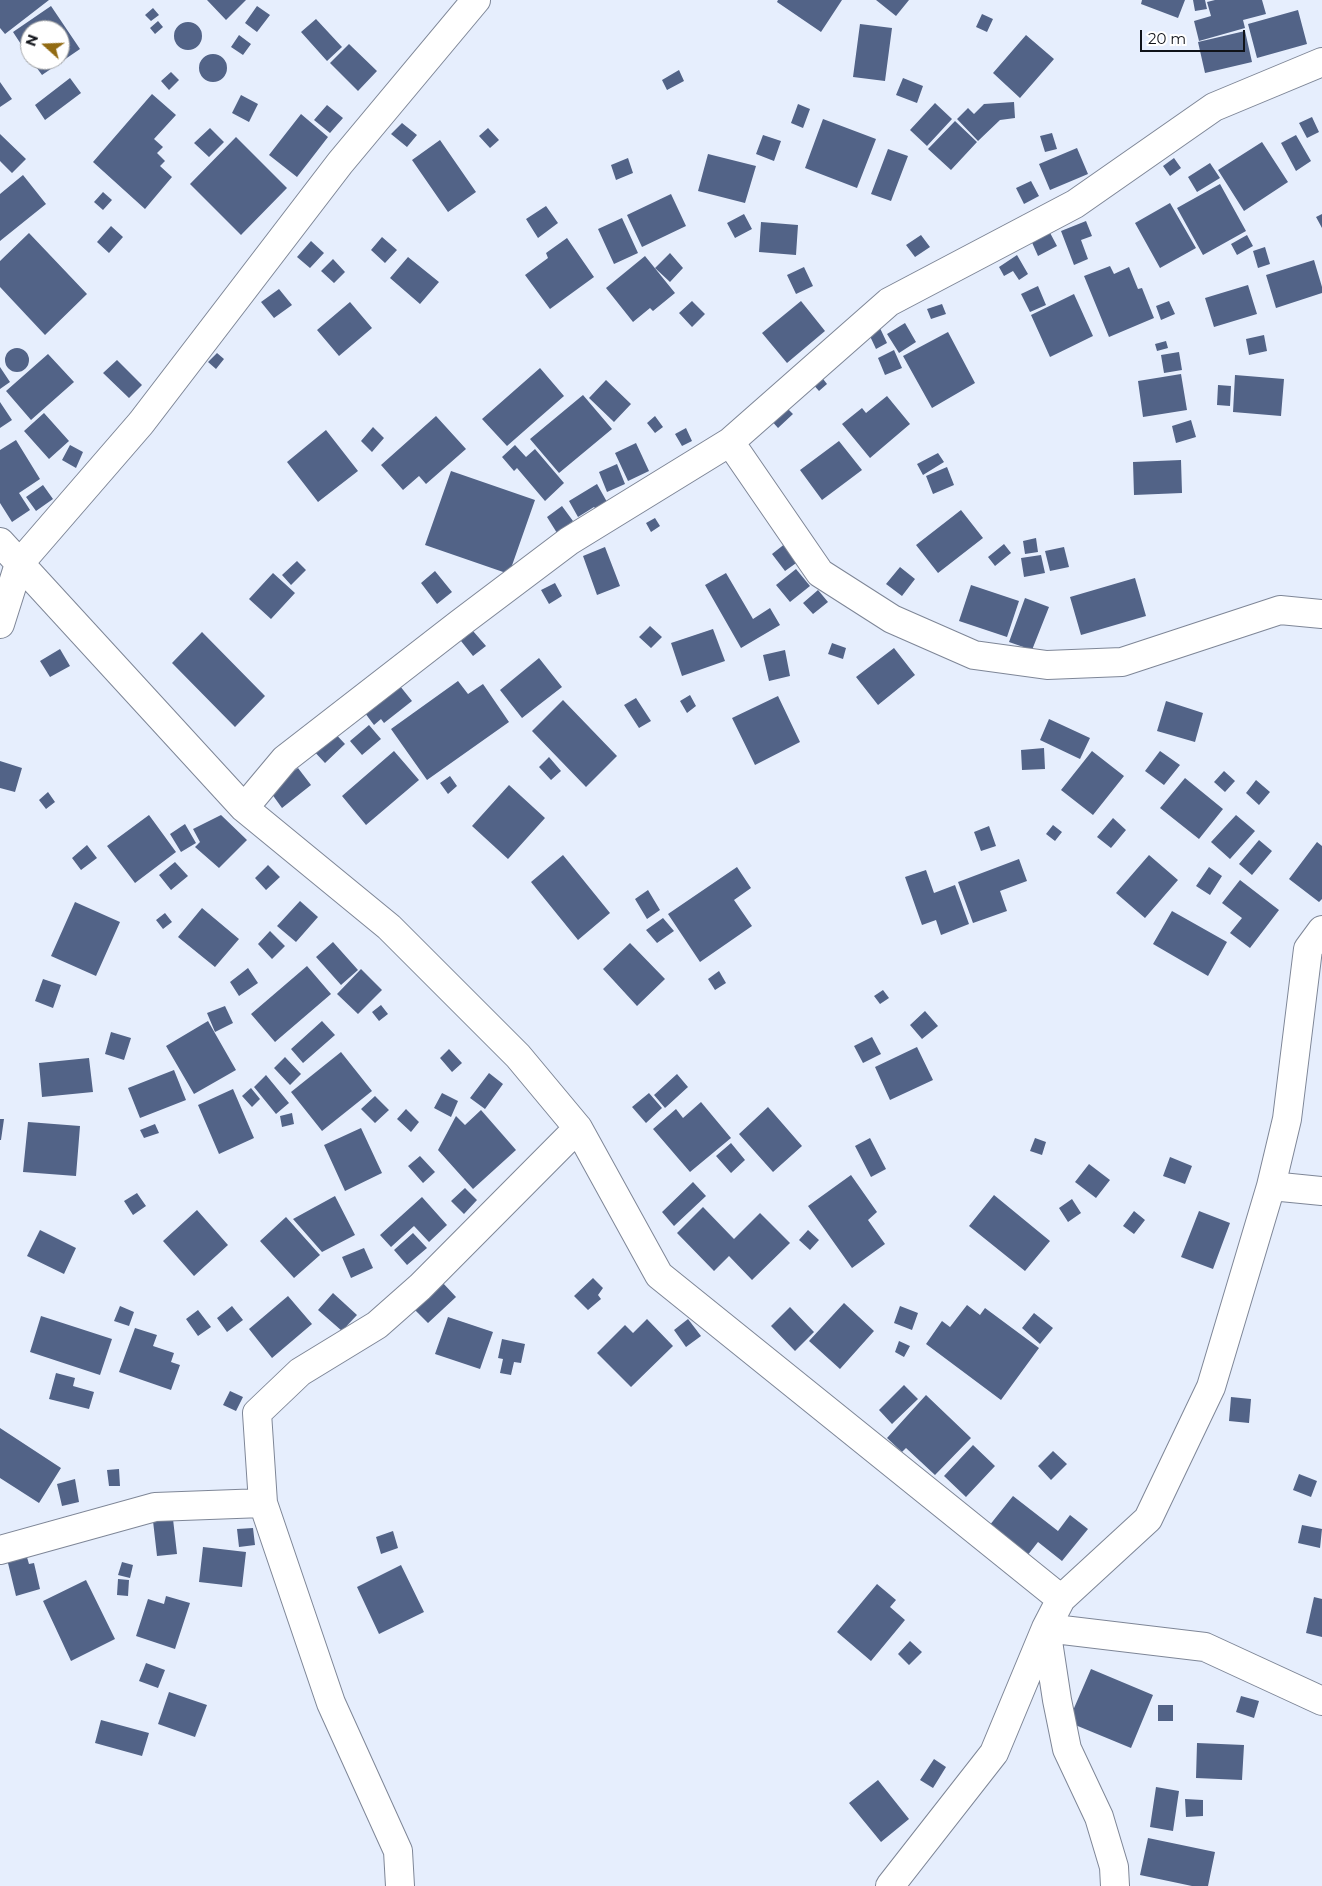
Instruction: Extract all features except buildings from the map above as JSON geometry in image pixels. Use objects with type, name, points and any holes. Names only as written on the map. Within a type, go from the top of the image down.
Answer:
[{"type":"street","points":[[0,624],[19,564],[141,424],[340,163],[476,0]]},
{"type":"street","points":[[244,808],[285,759],[459,624],[570,541],[730,442],[889,302],[1075,204],[1214,107],[1322,62]]},
{"type":"street","points":[[730,442],[820,573],[892,619],[974,656],[1047,665],[1122,662],[1280,610],[1322,614]]},
{"type":"street","points":[[0,542],[244,808],[389,927],[518,1056],[578,1128],[660,1275],[1061,1599]]},
{"type":"street","points":[[890,1886],[994,1753],[1046,1628],[1061,1599],[1148,1519],[1211,1387],[1271,1186],[1287,1119],[1308,949],[1322,930]]},
{"type":"street","points":[[400,1886],[398,1851],[331,1702],[264,1503],[257,1413],[300,1372],[377,1325],[420,1287],[578,1128]]},
{"type":"street","points":[[1271,1186],[1322,1191]]},
{"type":"street","points":[[0,1550],[154,1507],[264,1503]]},
{"type":"street","points":[[1046,1628],[1205,1647],[1322,1701]]},
{"type":"street","points":[[1046,1628],[1067,1749],[1099,1817],[1114,1867],[1114,1886]]}]
